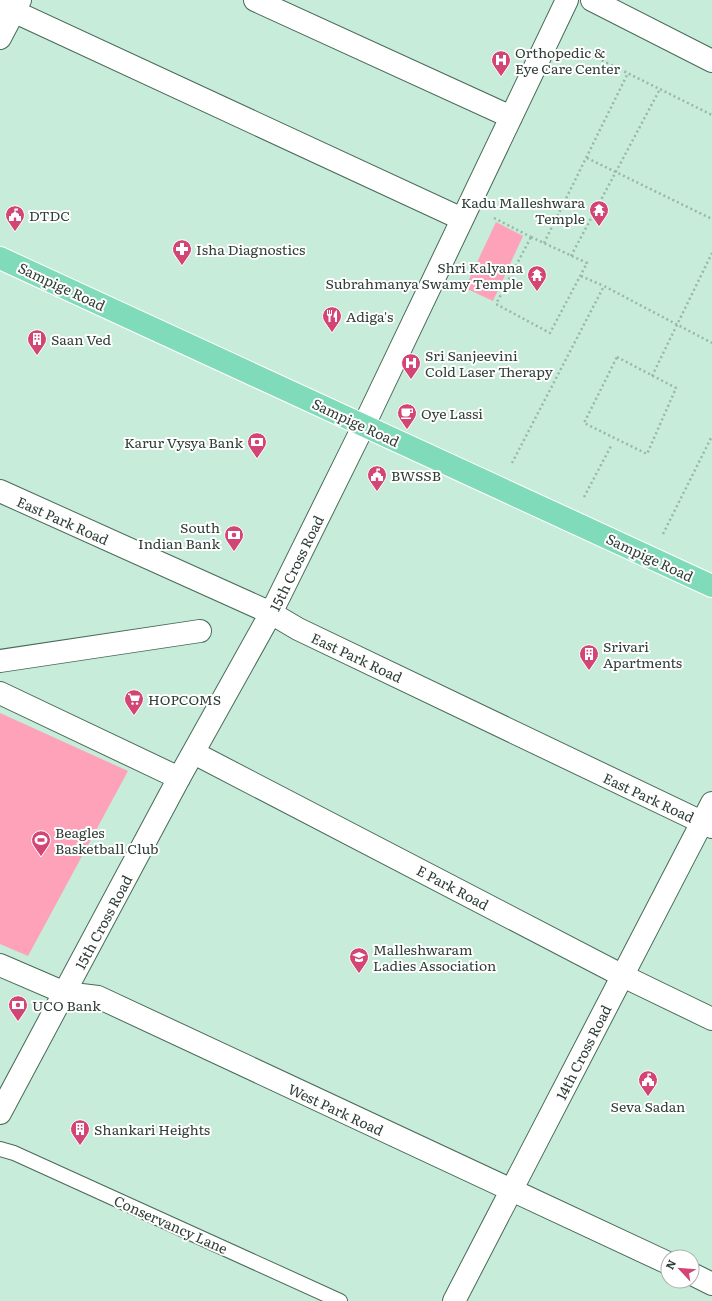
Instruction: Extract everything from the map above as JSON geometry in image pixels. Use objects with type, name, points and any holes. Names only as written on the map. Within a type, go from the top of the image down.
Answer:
[{"type":"main road","name":"Sampige Road","points":[[0,258],[712,586]]},
{"type":"street","points":[[255,0],[511,117]]},
{"type":"street","name":"15th Cross Road","points":[[0,1113],[270,613],[364,425],[567,0]]},
{"type":"street","points":[[592,0],[712,61]]},
{"type":"street","points":[[0,38],[11,5],[462,219]]},
{"type":"street","name":"East Park Road","points":[[0,491],[270,613],[298,629],[709,817]]},
{"type":"street","points":[[0,661],[200,631]]},
{"type":"street","points":[[0,693],[180,778]]},
{"type":"street","name":"E Park Road","points":[[194,753],[623,976],[712,1019]]},
{"type":"street","name":"14th Cross Road","points":[[454,1301],[623,976],[709,817]]},
{"type":"street","name":"West Park Road","points":[[0,965],[65,993],[98,997],[660,1259]]},
{"type":"street","points":[[700,1278],[712,1284]]},
{"type":"lane","name":"Conservancy Lane","points":[[0,1149],[14,1153],[340,1301]]},
{"type":"path","points":[[550,35],[712,115]]},
{"type":"path","points":[[544,243],[588,158],[628,73]]},
{"type":"path","points":[[571,256],[660,89]]},
{"type":"path","points":[[588,158],[712,219]]},
{"type":"path","points":[[514,228],[587,263],[550,333],[496,304],[531,237]]},
{"type":"path","points":[[652,376],[712,253]]},
{"type":"path","points":[[581,276],[604,286],[712,343]]},
{"type":"path","points":[[512,464],[604,286]]},
{"type":"path","points":[[617,357],[652,376],[676,388],[647,454],[584,423],[617,357]]},
{"type":"path","points":[[651,558],[712,436]]},
{"type":"path","points":[[572,521],[611,446]]},
{"type":"shaded area","points":[[496,222],[523,236],[493,301],[465,288]]},
{"type":"shaded area","name":"Beagles Basketball Club","points":[[0,713],[128,771],[28,956],[0,944]]},
{"type":"place","name":"Orthopedic & Eye Care Center","points":[[501,77]]},
{"type":"place","name":"Kadu Malleshwara Temple","points":[[599,227]]},
{"type":"place","name":"DTDC","points":[[15,232]]},
{"type":"place","name":"Isha Diagnostics","points":[[182,266]]},
{"type":"place","name":"Shri Kalyana Subrahmanya Swamy Temple","points":[[537,292]]},
{"type":"place","name":"Adiga's","points":[[332,333]]},
{"type":"place","name":"Saan Ved","points":[[37,356]]},
{"type":"place","name":"Sri Sanjeevini Cold Laser Therapy","points":[[411,380]]},
{"type":"place","name":"Oye Lassi","points":[[407,430]]},
{"type":"place","name":"Karur Vysya Bank","points":[[257,459]]},
{"type":"place","name":"BWSSB","points":[[377,492]]},
{"type":"place","name":"South Indian Bank","points":[[234,552]]},
{"type":"place","name":"Srivari Apartments","points":[[589,671]]},
{"type":"place","name":"HOPCOMS","points":[[134,716]]},
{"type":"place","name":"Beagles Basketball Club","points":[[41,857]]},
{"type":"place","name":"Malleshwaram Ladies Association","points":[[359,974]]},
{"type":"place","name":"UCO Bank","points":[[18,1022]]},
{"type":"place","name":"Seva Sadan","points":[[648,1097]]},
{"type":"place","name":"Shankari Heights","points":[[80,1146]]}]
